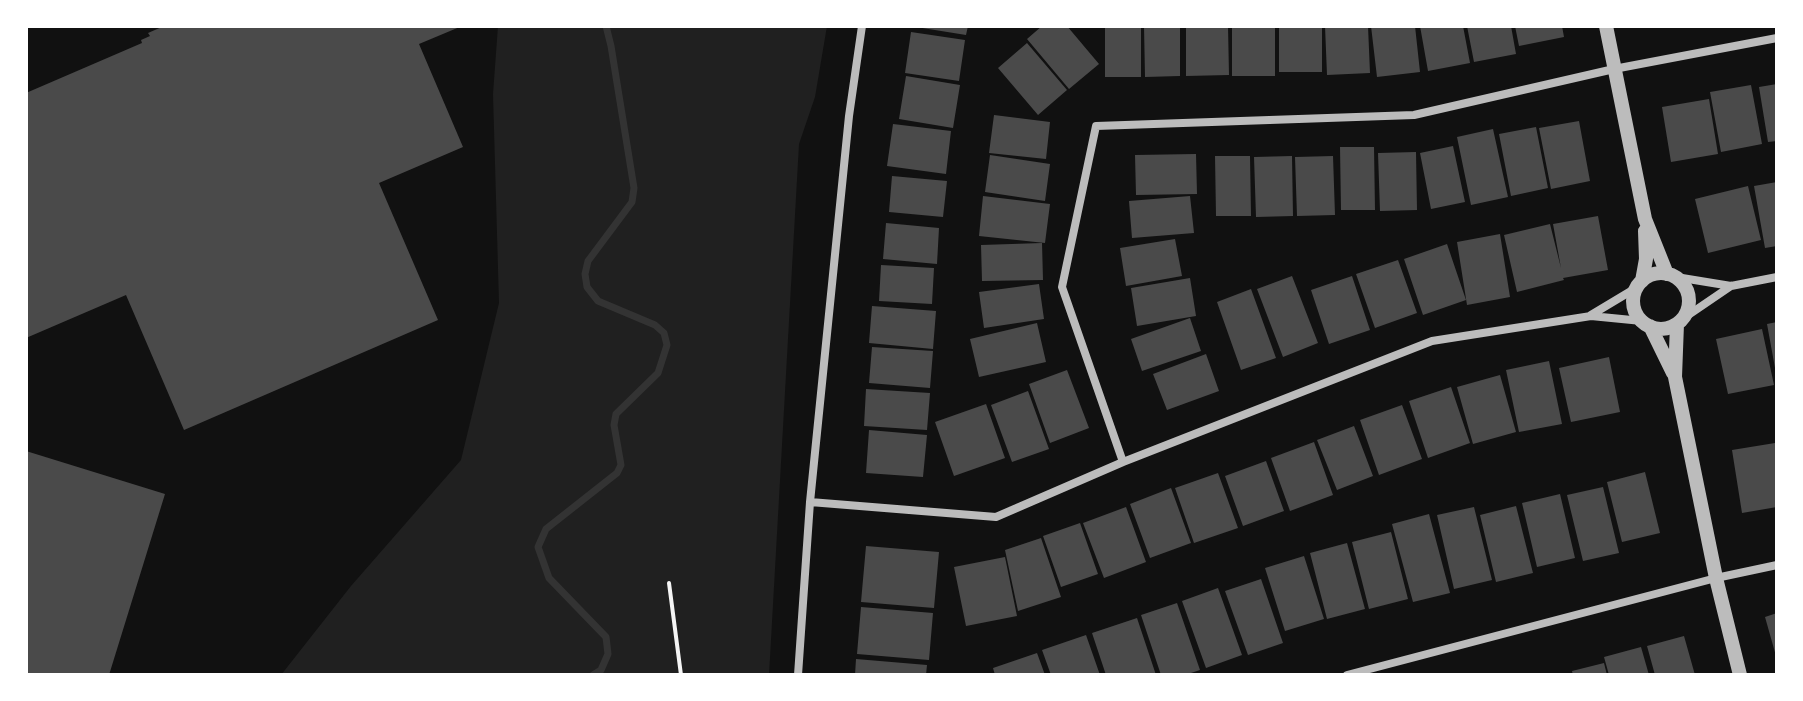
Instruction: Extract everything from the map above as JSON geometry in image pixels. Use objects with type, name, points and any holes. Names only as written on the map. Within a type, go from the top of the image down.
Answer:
[{"type":"street","points":[[798,675],[810,502],[849,116],[862,26]]},
{"type":"street","points":[[1606,26],[1645,219],[1646,259],[1634,306],[1675,377]]},
{"type":"street","points":[[1123,462],[1062,287],[1096,126],[1414,115],[1614,69],[1777,38]]},
{"type":"street","points":[[1645,219],[1672,275],[1687,291],[1689,300],[1680,321],[1675,377],[1716,578],[1740,675]]},
{"type":"street","points":[[1591,316],[1658,273],[1731,286],[1777,277]]},
{"type":"street","points":[[810,502],[996,517],[1123,462],[1432,341],[1591,316],[1668,328],[1731,286]]},
{"type":"street","points":[[1347,675],[1716,578],[1777,565]]},
{"type":"path","points":[[669,583],[681,675]]},
{"type":"shaded area","points":[[498,26],[827,26],[815,97],[799,144],[769,675],[281,675],[351,586],[461,460],[499,303],[493,94]]},
{"type":"building","points":[[164,26],[462,26],[419,44],[463,147],[379,183],[438,320],[184,430],[126,295],[26,338],[26,93],[142,43],[141,40],[150,36],[148,33]]},
{"type":"building","points":[[910,26],[968,26],[966,35]]},
{"type":"building","points":[[1042,26],[1067,26],[1099,64],[1069,89],[1027,39]]},
{"type":"building","points":[[1105,26],[1141,26],[1141,77],[1105,77]]},
{"type":"building","points":[[1144,26],[1180,26],[1180,76],[1145,77]]},
{"type":"building","points":[[1186,26],[1228,26],[1229,75],[1186,76]]},
{"type":"building","points":[[1232,26],[1275,26],[1275,76],[1232,76]]},
{"type":"building","points":[[1279,26],[1322,26],[1322,72],[1279,72]]},
{"type":"building","points":[[1325,26],[1368,26],[1370,73],[1327,75]]},
{"type":"building","points":[[1371,26],[1415,26],[1420,72],[1377,77]]},
{"type":"building","points":[[1420,26],[1463,26],[1470,63],[1428,71]]},
{"type":"building","points":[[1467,26],[1511,26],[1516,54],[1474,62]]},
{"type":"building","points":[[1515,26],[1562,26],[1564,37],[1519,46]]},
{"type":"building","points":[[911,32],[965,40],[959,81],[905,73]]},
{"type":"building","points":[[1027,43],[1067,90],[1038,115],[998,68]]},
{"type":"building","points":[[906,76],[960,85],[953,128],[899,119]]},
{"type":"building","points":[[1777,84],[1777,141],[1768,142],[1759,87]]},
{"type":"building","points":[[1751,85],[1762,144],[1721,152],[1710,92]]},
{"type":"building","points":[[1709,99],[1718,154],[1671,162],[1662,107]]},
{"type":"building","points":[[994,115],[1050,122],[1046,159],[989,153]]},
{"type":"building","points":[[1579,121],[1590,181],[1551,189],[1539,128]]},
{"type":"building","points":[[893,124],[951,131],[946,174],[887,166]]},
{"type":"building","points":[[1536,127],[1548,188],[1511,196],[1499,134]]},
{"type":"building","points":[[1493,129],[1508,197],[1471,205],[1457,137]]},
{"type":"building","points":[[1453,146],[1465,202],[1431,209],[1420,153]]},
{"type":"building","points":[[1340,147],[1374,147],[1375,210],[1341,210]]},
{"type":"building","points":[[1416,152],[1417,210],[1380,211],[1378,153]]},
{"type":"building","points":[[1196,154],[1197,194],[1136,195],[1135,155]]},
{"type":"building","points":[[990,155],[1050,164],[1045,201],[985,192]]},
{"type":"building","points":[[1215,156],[1250,156],[1251,216],[1216,216]]},
{"type":"building","points":[[1292,156],[1293,216],[1256,217],[1254,157]]},
{"type":"building","points":[[1333,156],[1335,215],[1297,216],[1295,157]]},
{"type":"building","points":[[892,176],[947,181],[943,217],[889,212]]},
{"type":"building","points":[[1777,182],[1777,246],[1765,248],[1754,186]]},
{"type":"building","points":[[1748,186],[1761,240],[1708,253],[1695,199]]},
{"type":"building","points":[[983,196],[1050,204],[1045,243],[979,236]]},
{"type":"building","points":[[1190,196],[1194,233],[1132,238],[1129,201]]},
{"type":"building","points":[[1598,216],[1608,270],[1563,278],[1517,292],[1504,235],[1550,224],[1561,268],[1553,224]]},
{"type":"building","points":[[886,223],[939,228],[937,264],[883,259]]},
{"type":"building","points":[[1500,234],[1510,297],[1467,305],[1457,242]]},
{"type":"building","points":[[1175,239],[1182,276],[1126,286],[1120,248]]},
{"type":"building","points":[[1042,243],[1043,280],[982,281],[981,245]]},
{"type":"building","points":[[1447,244],[1466,300],[1423,315],[1404,259]]},
{"type":"building","points":[[1398,260],[1417,313],[1375,328],[1356,274]]},
{"type":"building","points":[[881,265],[934,268],[932,304],[879,301]]},
{"type":"building","points":[[1292,276],[1318,343],[1283,357],[1257,289]]},
{"type":"building","points":[[1352,276],[1370,330],[1329,344],[1311,290]]},
{"type":"building","points":[[1190,278],[1196,316],[1137,326],[1131,288]]},
{"type":"building","points":[[1039,284],[1044,319],[984,328],[979,292]]},
{"type":"building","points":[[1251,289],[1276,358],[1241,370],[1217,302]]},
{"type":"building","points":[[872,306],[936,311],[933,349],[869,343]]},
{"type":"building","points":[[1190,318],[1201,351],[1142,371],[1131,339]]},
{"type":"building","points":[[1777,322],[1777,368],[1775,368],[1767,324]]},
{"type":"building","points":[[1037,323],[1046,362],[979,377],[970,339]]},
{"type":"building","points":[[1762,329],[1774,385],[1728,394],[1716,339]]},
{"type":"building","points":[[872,347],[933,351],[930,388],[869,383]]},
{"type":"building","points":[[1206,354],[1219,391],[1167,410],[1153,374]]},
{"type":"building","points":[[1609,357],[1620,412],[1571,422],[1559,368]]},
{"type":"building","points":[[1549,361],[1562,424],[1519,432],[1506,370]]},
{"type":"building","points":[[1067,370],[1089,428],[1050,443],[1029,384]]},
{"type":"building","points":[[1500,375],[1516,432],[1473,444],[1457,387]]},
{"type":"building","points":[[1451,387],[1470,443],[1428,458],[1409,401]]},
{"type":"building","points":[[866,389],[930,393],[927,430],[864,426]]},
{"type":"building","points":[[1028,391],[1049,449],[1012,462],[991,405]]},
{"type":"building","points":[[986,404],[1005,458],[954,476],[935,422]]},
{"type":"building","points":[[1402,405],[1422,459],[1379,475],[1360,420]]},
{"type":"building","points":[[1354,426],[1373,476],[1337,490],[1317,440]]},
{"type":"building","points":[[869,430],[927,435],[923,477],[866,473]]},
{"type":"building","points":[[1314,442],[1333,495],[1290,511],[1271,458]]},
{"type":"building","points":[[1775,443],[1777,507],[1742,513],[1732,450]]},
{"type":"building","points":[[26,451],[165,494],[109,675],[26,675]]},
{"type":"building","points":[[1266,461],[1284,511],[1243,526],[1225,476]]},
{"type":"building","points":[[1645,472],[1660,533],[1622,542],[1607,482]]},
{"type":"building","points":[[1218,473],[1238,528],[1194,543],[1175,488]]},
{"type":"building","points":[[1603,487],[1619,553],[1583,561],[1567,495]]},
{"type":"building","points":[[1171,488],[1191,543],[1150,558],[1130,504]]},
{"type":"building","points":[[1560,494],[1575,558],[1537,567],[1522,503]]},
{"type":"building","points":[[1516,506],[1533,573],[1496,582],[1480,515]]},
{"type":"building","points":[[1126,507],[1146,562],[1104,578],[1083,523]]},
{"type":"building","points":[[1474,507],[1492,580],[1454,589],[1437,515]]},
{"type":"building","points":[[1429,514],[1450,593],[1413,602],[1392,524]]},
{"type":"building","points":[[1080,523],[1098,574],[1061,587],[1043,536]]},
{"type":"building","points":[[1391,532],[1408,599],[1369,609],[1352,542]]},
{"type":"building","points":[[1041,538],[1061,597],[1018,611],[1005,550]]},
{"type":"building","points":[[1347,543],[1365,609],[1327,619],[1310,553]]},
{"type":"building","points":[[866,546],[939,552],[934,608],[861,602]]},
{"type":"building","points":[[1304,556],[1324,619],[1285,631],[1265,568]]},
{"type":"building","points":[[1005,557],[1017,616],[966,626],[954,567]]},
{"type":"building","points":[[1261,579],[1283,643],[1248,655],[1225,591]]},
{"type":"building","points":[[1218,588],[1242,655],[1206,668],[1182,601]]},
{"type":"building","points":[[1177,603],[1200,670],[1185,675],[1161,675],[1141,615]]},
{"type":"building","points":[[861,607],[933,613],[929,660],[857,654]]},
{"type":"building","points":[[1777,613],[1777,656],[1776,656],[1765,617]]},
{"type":"building","points":[[1137,618],[1156,675],[1106,675],[1092,633]]},
{"type":"building","points":[[1086,635],[1100,675],[1051,675],[1042,650]]},
{"type":"building","points":[[1684,636],[1695,675],[1655,675],[1647,646]]},
{"type":"building","points":[[1641,647],[1649,675],[1609,675],[1604,657]]},
{"type":"building","points":[[1037,653],[1045,675],[995,675],[993,668]]},
{"type":"building","points":[[856,659],[927,665],[926,675],[855,675]]},
{"type":"building","points":[[1604,663],[1607,675],[1573,675],[1572,671]]},
{"type":"waterway","points":[[593,675],[601,670],[608,654],[606,637],[549,578],[538,547],[546,529],[617,473],[621,465],[614,425],[616,414],[658,373],[667,345],[664,333],[655,325],[598,301],[587,287],[585,274],[588,261],[632,202],[634,188],[606,26]]}]
